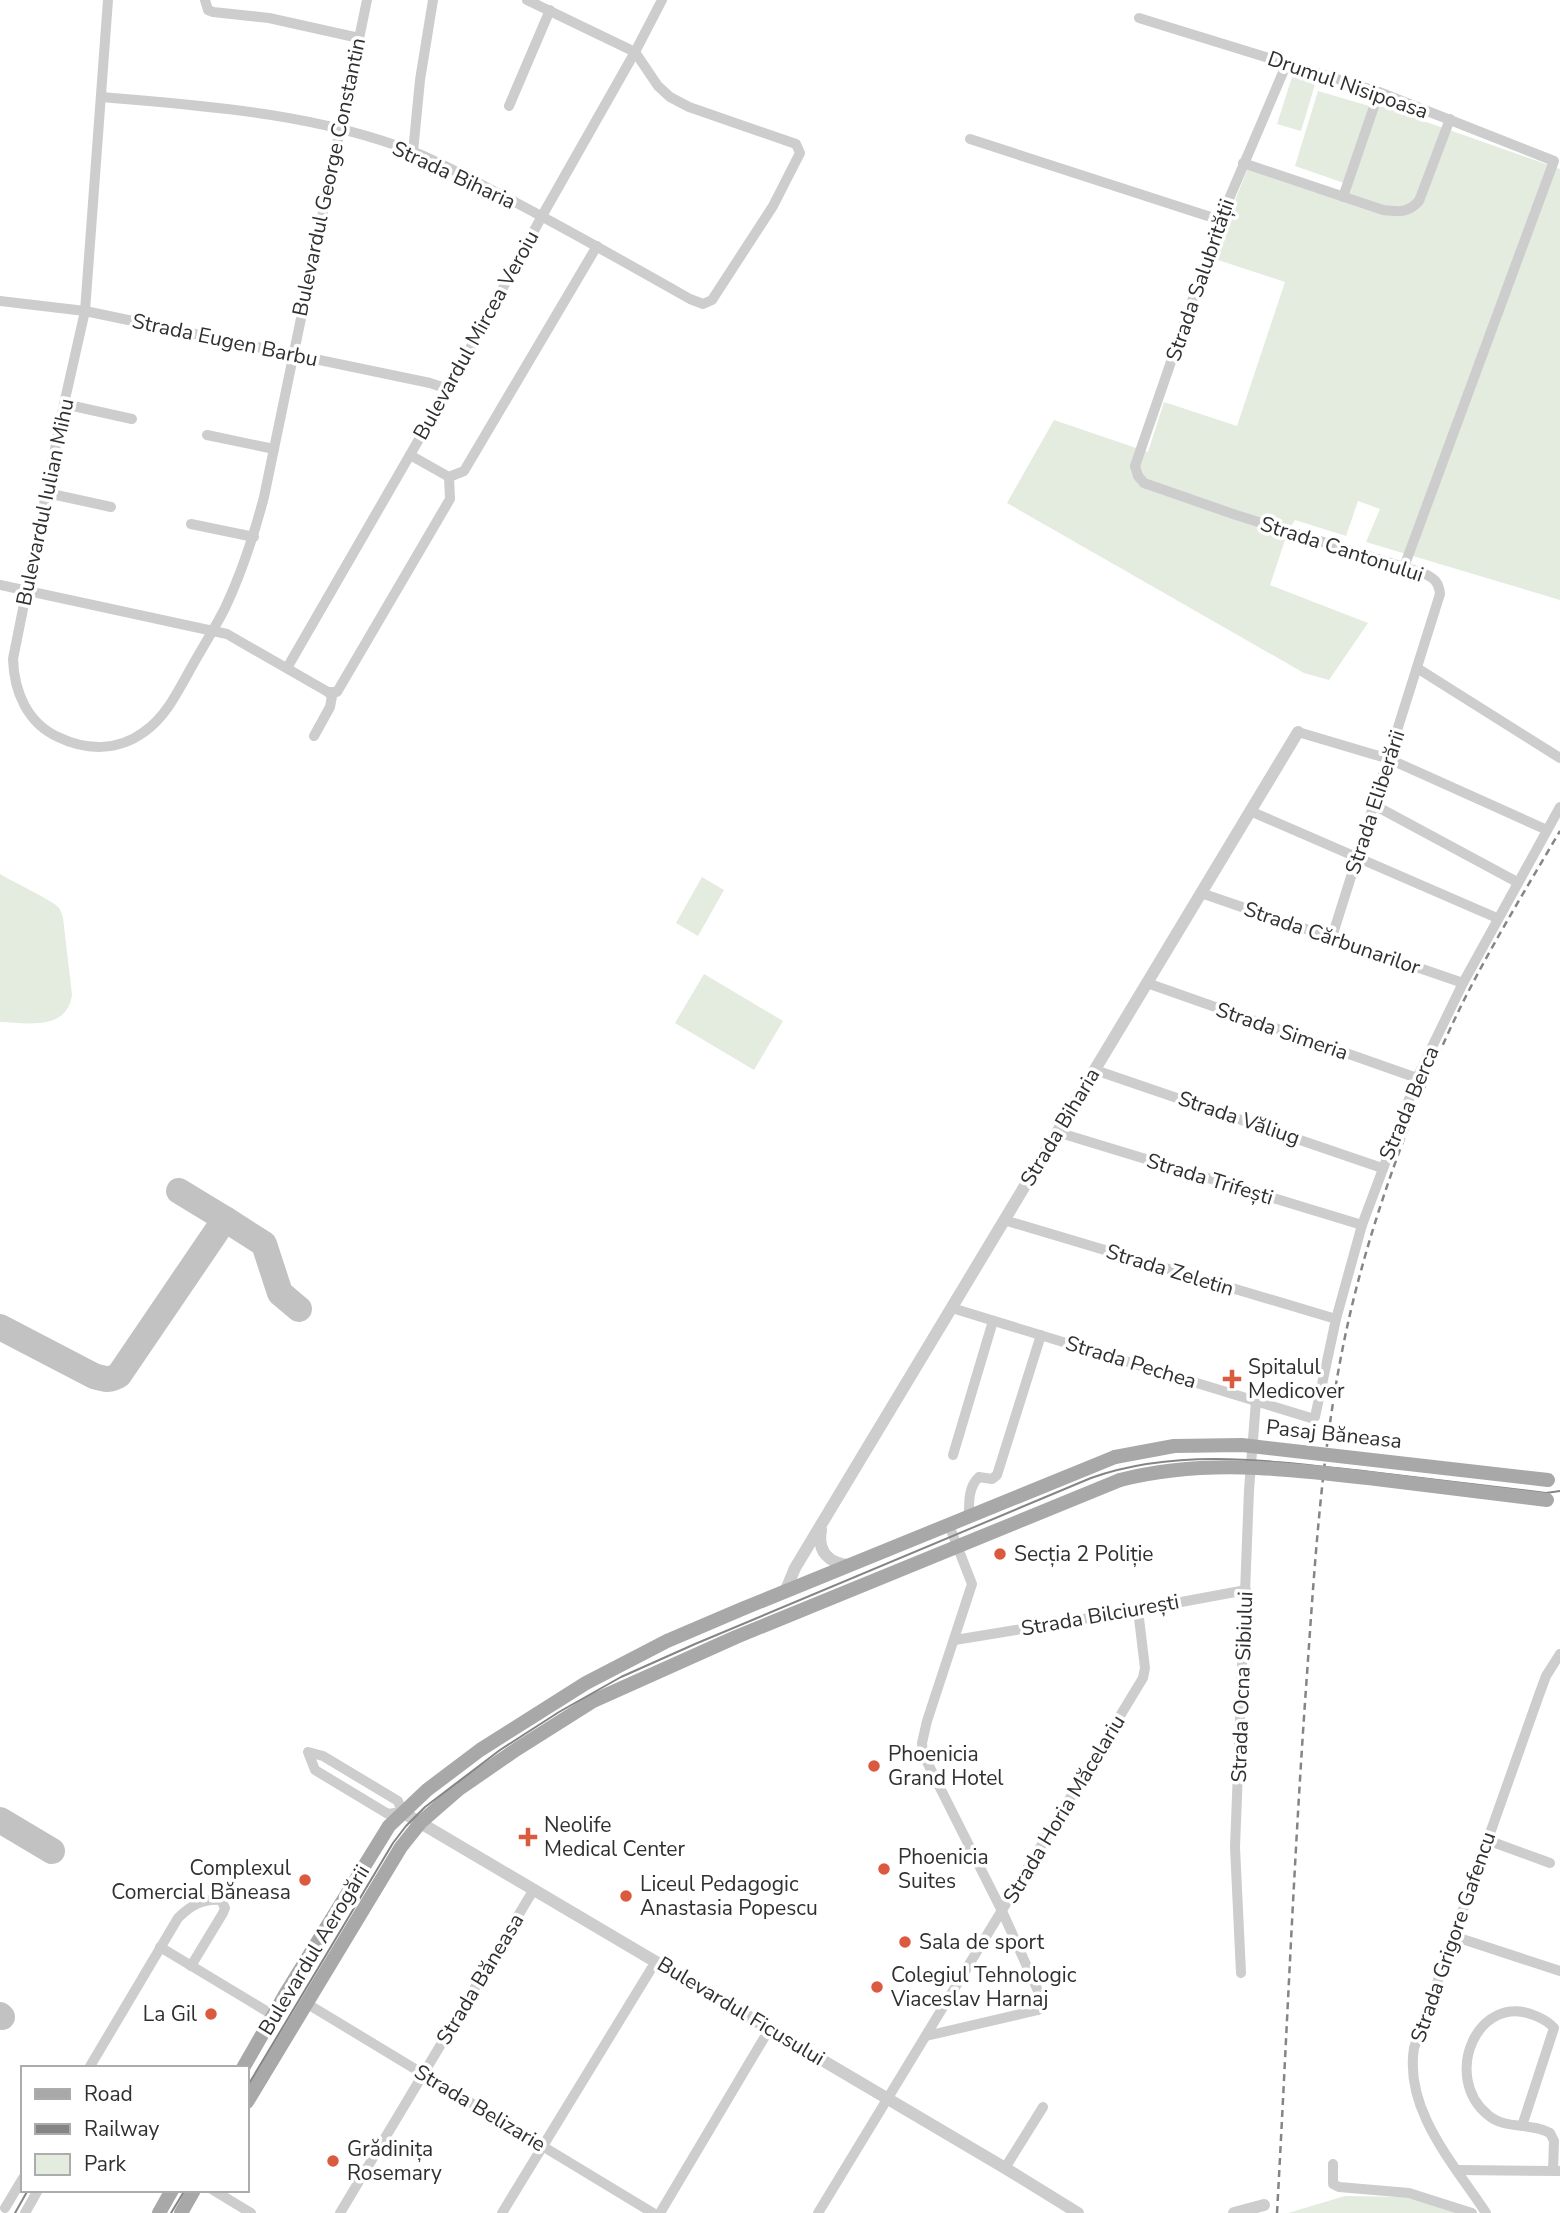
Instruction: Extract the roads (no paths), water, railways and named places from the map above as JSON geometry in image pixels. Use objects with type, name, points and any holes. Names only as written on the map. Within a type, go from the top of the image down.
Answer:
[{"type":"main road","name":"Pasaj Băneasa","points":[[785,1592],[1115,1457],[1174,1446],[1234,1445],[1554,1480]]},
{"type":"main road","name":"Pasaj Băneasa","points":[[957,1546],[1119,1479],[1173,1469],[1241,1467],[1343,1475],[1553,1499]]},
{"type":"main road","name":"Bulevardul Aerogării","points":[[248,2100],[401,1847],[421,1822],[484,1771],[593,1701],[736,1637],[957,1546]]},
{"type":"main road","name":"Bulevardul Aerogării","points":[[244,2066],[382,1836],[402,1812],[470,1758],[586,1683],[667,1642],[785,1592]]},
{"type":"main road","points":[[159,2213],[171,2192]]},
{"type":"main road","points":[[181,2213],[193,2192]]},
{"type":"street","name":"Bulevardul Iulian Mihu","points":[[108,0],[85,311],[13,659],[19,698],[41,726],[52,734],[81,747],[112,746],[143,733],[160,719],[235,586],[254,537],[292,354]]},
{"type":"street","points":[[205,0],[208,10],[213,12],[269,18],[359,38]]},
{"type":"street","name":"Bulevardul George Constantin","points":[[292,354],[367,0]]},
{"type":"street","points":[[413,152],[420,80],[433,0]]},
{"type":"street","points":[[527,0],[635,52]]},
{"type":"street","name":"Bulevardul Mircea Veroiu","points":[[287,668],[448,389],[662,0]]},
{"type":"street","points":[[509,106],[550,10]]},
{"type":"street","name":"Drumul Nisipoasa","points":[[1139,18],[1379,92],[1554,161],[1404,567]]},
{"type":"street","name":"Strada Biharia","points":[[101,97],[215,107],[339,129],[413,152],[470,178],[703,304],[718,295],[773,206],[800,153],[796,144],[689,107],[670,97],[658,86],[635,52]]},
{"type":"street","name":"Strada Salubrității","points":[[1160,489],[1144,483],[1135,466],[1220,220],[1287,63]]},
{"type":"street","points":[[1343,197],[1379,92]]},
{"type":"street","points":[[1243,163],[1383,210],[1410,210],[1419,201],[1450,119]]},
{"type":"street","points":[[970,139],[1220,220]]},
{"type":"street","points":[[449,477],[464,471],[597,246]]},
{"type":"street","name":"Strada Eugen Barbu","points":[[0,301],[85,311],[448,389]]},
{"type":"street","points":[[64,404],[132,419]]},
{"type":"street","points":[[207,435],[274,449]]},
{"type":"street","points":[[410,455],[449,477]]},
{"type":"street","points":[[328,692],[337,692],[450,499],[449,477]]},
{"type":"street","name":"Strada Cantonului","points":[[1160,489],[1433,578],[1439,584],[1440,594],[1417,668]]},
{"type":"street","points":[[47,493],[111,507]]},
{"type":"street","points":[[191,524],[254,537]]},
{"type":"street","points":[[0,585],[227,634],[332,696],[314,736]]},
{"type":"street","points":[[1417,668],[1560,758]]},
{"type":"street","name":"Strada Eliberării","points":[[1332,937],[1417,668]]},
{"type":"street","name":"Strada Biharia","points":[[785,1592],[790,1577],[1298,732]]},
{"type":"street","points":[[1298,732],[1389,759],[1547,830]]},
{"type":"street","points":[[1374,805],[1517,882]]},
{"type":"street","name":"Strada Berca","points":[[1311,1418],[1317,1412],[1336,1320],[1363,1225],[1417,1078],[1497,918],[1560,807]]},
{"type":"street","points":[[1250,811],[1497,918]]},
{"type":"street","name":"Strada Cărbunarilor","points":[[1201,893],[1463,983]]},
{"type":"street","name":"Strada Simeria","points":[[1147,984],[1417,1078]]},
{"type":"street","name":"Strada Văliug","points":[[1095,1070],[1382,1168]]},
{"type":"street","name":"Strada Trifești","points":[[1057,1132],[1363,1225]]},
{"type":"street","name":"Strada Zeletin","points":[[1004,1220],[1336,1320]]},
{"type":"street","name":"Strada Pechea","points":[[952,1308],[1311,1418]]},
{"type":"street","points":[[953,1455],[993,1321]]},
{"type":"street","points":[[969,1517],[970,1495],[974,1482],[979,1477],[992,1479],[997,1475],[1041,1335]]},
{"type":"street","name":"Strada Ocna Sibiului","points":[[1241,1973],[1235,1847],[1256,1401]]},
{"type":"street","points":[[823,1522],[819,1540],[822,1551],[835,1563],[852,1565]]},
{"type":"street","points":[[926,2036],[1038,2010],[1042,2002],[1002,1911],[923,1754],[922,1743],[927,1721],[972,1584],[949,1525]]},
{"type":"street","name":"Strada Bilciurești","points":[[955,1640],[1246,1590]]},
{"type":"street","name":"Strada Horia Măcelariu","points":[[818,2213],[1143,1678],[1145,1668],[1138,1610]]},
{"type":"street","name":"Strada Grigore Gafencu","points":[[1486,2213],[1428,2124],[1417,2100],[1411,2063],[1414,2048],[1546,1676],[1560,1654]]},
{"type":"street","name":"Bulevardul Ficusului","points":[[402,1812],[398,1801],[323,1756],[308,1752],[315,1770],[388,1814],[402,1812],[421,1822],[1078,2213]]},
{"type":"street","points":[[1487,1840],[1550,1863]]},
{"type":"street","name":"Strada Băneasa","points":[[340,2213],[534,1889]]},
{"type":"street","points":[[90,2066],[178,1918],[207,1900],[220,1900],[225,1908],[223,1913],[191,1966]]},
{"type":"street","points":[[1454,1936],[1560,1971]]},
{"type":"street","points":[[160,1947],[273,2015]]},
{"type":"street","points":[[502,2213],[656,1961]]},
{"type":"street","name":"Strada Belizarie","points":[[306,2003],[653,2213]]},
{"type":"street","points":[[1458,2170],[1557,2171],[1554,2141],[1550,2133],[1542,2129],[1522,2126],[1503,2123],[1491,2118],[1480,2109],[1467,2084],[1465,2069],[1470,2044],[1497,2016],[1518,2012],[1538,2016],[1553,2028],[1522,2126]]},
{"type":"street","points":[[660,2213],[770,2028]]},
{"type":"street","points":[[1005,2168],[1043,2107]]},
{"type":"street","points":[[1333,2164],[1333,2184],[1339,2187],[1409,2193],[1472,2213]]},
{"type":"street","points":[[5,2208],[21,2181]]},
{"type":"street","points":[[24,2213],[37,2192]]},
{"type":"street","points":[[216,2192],[251,2213]]},
{"type":"street","points":[[1234,2213],[1264,2204]]},
{"type":"tram line","points":[[248,2085],[393,1843],[406,1826],[425,1807],[500,1750],[621,1677],[1091,1478],[1125,1468],[1160,1462],[1230,1459],[1371,1472],[1546,1493],[1560,1491]]},
{"type":"tram line","points":[[15,2213],[27,2192]]},
{"type":"tram line","points":[[171,2213],[184,2192]]},
{"type":"railway","points":[[1277,2213],[1298,1809],[1313,1588],[1325,1459],[1346,1332],[1367,1248],[1395,1163],[1428,1078],[1475,979],[1560,831]]},
{"type":"place","name":"Spitalul Medicover","points":[[1232,1379]]},
{"type":"place","name":"Secția 2 Poliție","points":[[1000,1554]]},
{"type":"place","name":"Phoenicia Grand Hotel","points":[[874,1766]]},
{"type":"place","name":"Neolife Medical Center","points":[[528,1837]]},
{"type":"place","name":"Phoenicia Suites","points":[[884,1869]]},
{"type":"place","name":"Complexul Comercial Băneasa","points":[[305,1880]]},
{"type":"place","name":"Liceul Pedagogic Anastasia Popescu","points":[[626,1896]]},
{"type":"place","name":"Sala de sport","points":[[905,1942]]},
{"type":"place","name":"Colegiul Tehnologic Viaceslav Harnaj","points":[[877,1987]]},
{"type":"place","name":"La Gil","points":[[211,2014]]},
{"type":"place","name":"Grădinița Rosemary","points":[[333,2161]]}]
